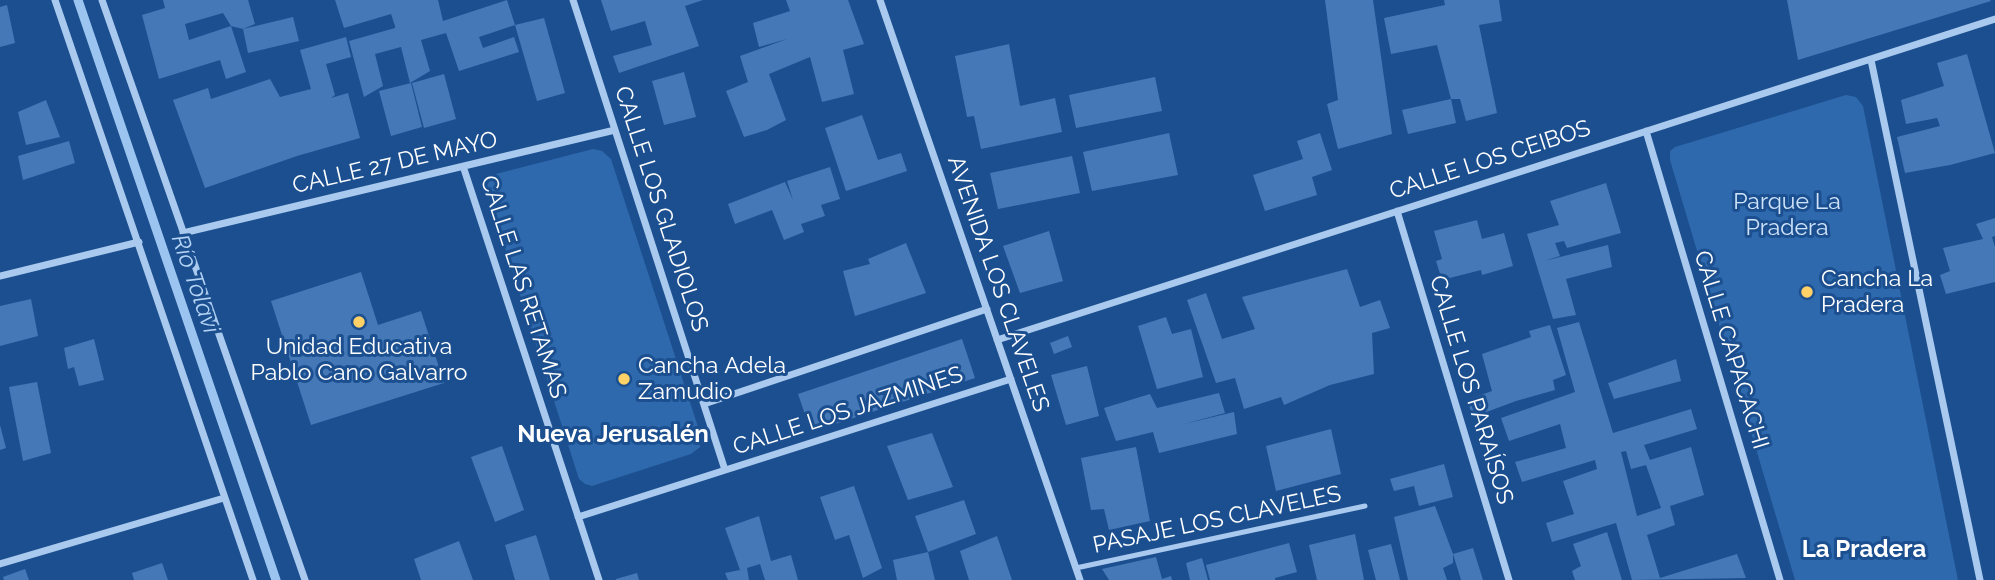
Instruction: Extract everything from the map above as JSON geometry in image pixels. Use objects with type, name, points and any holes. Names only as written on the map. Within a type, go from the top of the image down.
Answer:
[{"type":"street","points":[[55,0],[253,580]]},
{"type":"street","points":[[102,0],[305,580]]},
{"type":"street","name":"CALLE LOS GLADIOLOS","points":[[573,0],[725,470]]},
{"type":"street","name":"AVENIDA LOS CLAVELES","points":[[880,0],[1080,580]]},
{"type":"street","name":"CALLE LOS CEIBOS","points":[[997,340],[1995,19]]},
{"type":"street","points":[[1871,60],[1980,580]]},
{"type":"street","name":"CALLE 27 DE MAYO","points":[[183,233],[615,130]]},
{"type":"street","name":"CALLE CAPACACHI","points":[[1646,131],[1780,580]]},
{"type":"street","name":"CALLE LAS RETAMAS","points":[[463,166],[599,580]]},
{"type":"street","name":"CALLE LOS PARAÍSOS","points":[[1397,211],[1510,580]]},
{"type":"street","points":[[0,276],[139,242]]},
{"type":"street","points":[[704,404],[987,309]]},
{"type":"street","name":"CALLE LOS JAZMINES","points":[[578,517],[1010,379]]},
{"type":"street","points":[[0,564],[224,498]]},
{"type":"lane","name":"PASAJE LOS CLAVELES","points":[[1076,568],[1365,506]]},
{"type":"green space","name":"Parque La Pradera","points":[[1846,95],[1856,97],[1863,106],[1958,580],[1795,580],[1670,160],[1670,151],[1675,147]]},
{"type":"green space","points":[[593,149],[602,151],[611,159],[701,436],[700,447],[691,454],[592,486],[579,479],[486,188],[492,175]]},
{"type":"building","points":[[163,0],[248,0],[255,24],[243,29],[231,26],[246,72],[226,79],[220,60],[159,79],[142,15],[165,8]],"holes":[[[223,13],[231,26],[189,40],[185,24]]]},
{"type":"building","points":[[335,0],[438,0],[443,21],[507,0],[515,25],[479,37],[483,48],[514,37],[519,52],[459,71],[446,33],[421,40],[430,71],[410,83],[401,47],[375,54],[383,86],[364,97],[349,41],[395,26],[391,14],[344,28]]},
{"type":"building","points":[[601,0],[703,0],[685,6],[699,46],[619,73],[613,56],[652,45],[645,21],[611,31]]},
{"type":"building","points":[[786,0],[848,0],[864,44],[843,50],[854,94],[822,102],[810,57],[769,74],[786,120],[767,130],[744,137],[726,91],[748,82],[740,56],[787,39],[759,47],[753,23],[790,11]]},
{"type":"building","points":[[1325,0],[1373,0],[1392,134],[1338,149],[1327,104],[1338,100]]},
{"type":"building","points":[[1444,0],[1499,0],[1502,21],[1479,25],[1497,113],[1466,121],[1460,99],[1451,99],[1437,45],[1391,54],[1384,18],[1445,5]]},
{"type":"building","points":[[1787,0],[1990,0],[1991,1],[1798,60]]},
{"type":"building","points":[[7,5],[15,43],[0,47],[0,7]]},
{"type":"building","points":[[293,17],[299,41],[248,53],[243,29]]},
{"type":"building","points":[[544,18],[565,93],[537,101],[515,25]]},
{"type":"building","points":[[346,37],[351,57],[326,64],[335,95],[331,98],[348,93],[360,138],[297,156],[205,188],[173,100],[208,88],[211,99],[270,79],[280,97],[311,89],[300,50]]},
{"type":"building","points":[[1009,44],[1020,106],[1055,98],[1062,132],[981,149],[974,116],[967,117],[955,56]]},
{"type":"building","points":[[1967,54],[1995,153],[1905,173],[1897,137],[1940,126],[1937,118],[1906,124],[1901,100],[1944,86],[1937,63]]},
{"type":"building","points":[[684,72],[696,117],[664,125],[652,81]]},
{"type":"building","points":[[444,74],[456,119],[424,128],[412,83]]},
{"type":"building","points":[[1155,77],[1162,111],[1076,128],[1069,95]]},
{"type":"building","points":[[411,83],[422,127],[391,136],[379,91]]},
{"type":"building","points":[[1451,99],[1456,123],[1408,134],[1402,110]]},
{"type":"building","points":[[46,100],[60,137],[26,145],[18,112]]},
{"type":"building","points":[[862,115],[878,160],[901,153],[907,171],[846,191],[825,128]]},
{"type":"building","points":[[1169,133],[1178,175],[1092,191],[1083,152]]},
{"type":"building","points":[[1320,133],[1332,170],[1312,177],[1317,195],[1265,211],[1253,175],[1303,159],[1297,141]]},
{"type":"building","points":[[69,141],[75,163],[23,180],[18,156]]},
{"type":"building","points":[[1072,156],[1080,193],[998,209],[990,173]]},
{"type":"building","points":[[830,167],[840,199],[821,205],[825,216],[801,224],[804,232],[784,240],[772,210],[735,224],[728,204],[785,182],[793,200],[787,181]]},
{"type":"building","points":[[1606,183],[1621,233],[1567,248],[1564,241],[1555,243],[1560,256],[1544,261],[1608,245],[1612,267],[1566,279],[1576,315],[1553,319],[1527,234],[1559,225],[1550,201]]},
{"type":"building","points":[[1995,218],[1995,236],[1992,237],[1995,247],[1995,282],[1946,294],[1940,275],[1950,271],[1943,248],[1983,239],[1976,224]]},
{"type":"building","points":[[1477,220],[1482,239],[1504,233],[1513,266],[1482,275],[1481,270],[1442,280],[1436,261],[1442,259],[1434,231]]},
{"type":"building","points":[[1049,231],[1063,281],[1020,293],[1003,246]]},
{"type":"building","points":[[906,243],[926,293],[855,316],[843,271],[870,264],[868,259]]},
{"type":"building","points":[[1347,269],[1360,307],[1380,300],[1390,328],[1372,333],[1374,374],[1330,385],[1284,405],[1281,397],[1244,409],[1235,378],[1216,383],[1187,300],[1206,293],[1222,339],[1255,329],[1242,297]]},
{"type":"building","points":[[361,272],[378,325],[421,311],[444,383],[311,425],[271,301]]},
{"type":"building","points":[[31,299],[38,336],[0,346],[0,306]]},
{"type":"building","points":[[1166,317],[1172,334],[1191,329],[1203,377],[1157,389],[1138,326]]},
{"type":"building","points":[[1579,322],[1613,433],[1691,409],[1697,429],[1644,445],[1650,460],[1691,447],[1704,495],[1670,506],[1675,525],[1647,535],[1660,578],[1737,554],[1746,578],[1632,580],[1616,523],[1552,542],[1546,523],[1574,514],[1563,481],[1597,469],[1595,460],[1522,482],[1515,462],[1566,448],[1560,424],[1509,441],[1501,418],[1575,392],[1557,328]],"holes":[[[1626,451],[1631,469],[1646,465],[1661,508],[1637,516],[1621,452]]]},
{"type":"building","points":[[1550,325],[1566,375],[1553,380],[1555,390],[1473,417],[1467,400],[1492,391],[1482,354],[1531,337],[1529,331]]},
{"type":"building","points":[[1068,336],[1072,347],[1054,354],[1050,343]]},
{"type":"building","points":[[94,339],[104,380],[79,386],[74,367],[68,369],[64,348]]},
{"type":"building","points":[[962,339],[975,378],[811,432],[798,394]]},
{"type":"building","points":[[1676,359],[1681,381],[1614,399],[1608,383]]},
{"type":"building","points":[[1087,366],[1099,416],[1066,425],[1051,375]]},
{"type":"building","points":[[37,382],[51,453],[23,461],[9,387]]},
{"type":"building","points":[[1219,393],[1225,413],[1184,424],[1234,412],[1237,434],[1159,453],[1153,432],[1116,441],[1104,408],[1150,394],[1157,408]]},
{"type":"building","points":[[0,425],[6,448],[0,450]]},
{"type":"building","points":[[1331,429],[1341,474],[1276,491],[1266,446]]},
{"type":"building","points":[[932,433],[953,487],[908,500],[887,446]]},
{"type":"building","points":[[502,446],[524,510],[495,522],[471,457]]},
{"type":"building","points":[[1136,447],[1150,521],[1109,530],[1104,509],[1091,510],[1081,458]]},
{"type":"building","points":[[1444,464],[1453,497],[1419,506],[1414,486],[1394,491],[1390,479]]},
{"type":"building","points":[[854,486],[882,568],[863,578],[849,535],[835,540],[820,497]]},
{"type":"building","points":[[964,500],[976,534],[928,552],[915,516]]},
{"type":"building","points":[[1435,506],[1453,554],[1453,563],[1443,568],[1447,580],[1408,580],[1394,517]]},
{"type":"building","points":[[759,516],[771,561],[791,555],[798,580],[765,580],[760,564],[747,568],[749,580],[728,580],[725,573],[740,570],[725,528]]},
{"type":"building","points":[[1607,532],[1622,580],[1575,580],[1572,571],[1581,566],[1573,544]]},
{"type":"building","points":[[1355,534],[1364,580],[1317,580],[1309,545]]},
{"type":"building","points":[[536,535],[550,580],[515,580],[505,545]]},
{"type":"building","points":[[997,536],[1012,580],[969,580],[960,551]]},
{"type":"building","points":[[459,541],[473,580],[421,580],[414,559]]},
{"type":"building","points":[[1289,543],[1297,572],[1275,580],[1210,580],[1206,565]]},
{"type":"building","points":[[1391,544],[1400,580],[1376,580],[1368,550]]},
{"type":"building","points":[[1473,548],[1483,580],[1461,580],[1453,554]]},
{"type":"building","points":[[928,552],[935,580],[897,580],[893,560]]},
{"type":"building","points":[[1156,557],[1162,579],[1171,576],[1172,580],[1109,580],[1102,569]]},
{"type":"building","points":[[1202,558],[1208,580],[1190,580],[1186,563]]},
{"type":"building","points":[[162,563],[168,580],[134,580],[132,573]]},
{"type":"building","points":[[25,569],[29,580],[4,580],[3,577]]},
{"type":"building","points":[[637,573],[639,580],[616,580],[616,579]]},
{"type":"waterway","name":"Río Tolavi","points":[[78,0],[276,580]]},
{"type":"place","name":"Cancha La Pradera","points":[[1807,292]]},
{"type":"place","name":"Unidad Educativa Pablo Cano Galvarro","points":[[359,322]]},
{"type":"place","name":"Cancha Adela Zamudio","points":[[624,379]]},
{"type":"district","name":"Nueva Jerusalén","points":[[613,435]]},
{"type":"district","name":"La Pradera","points":[[1864,550]]}]
